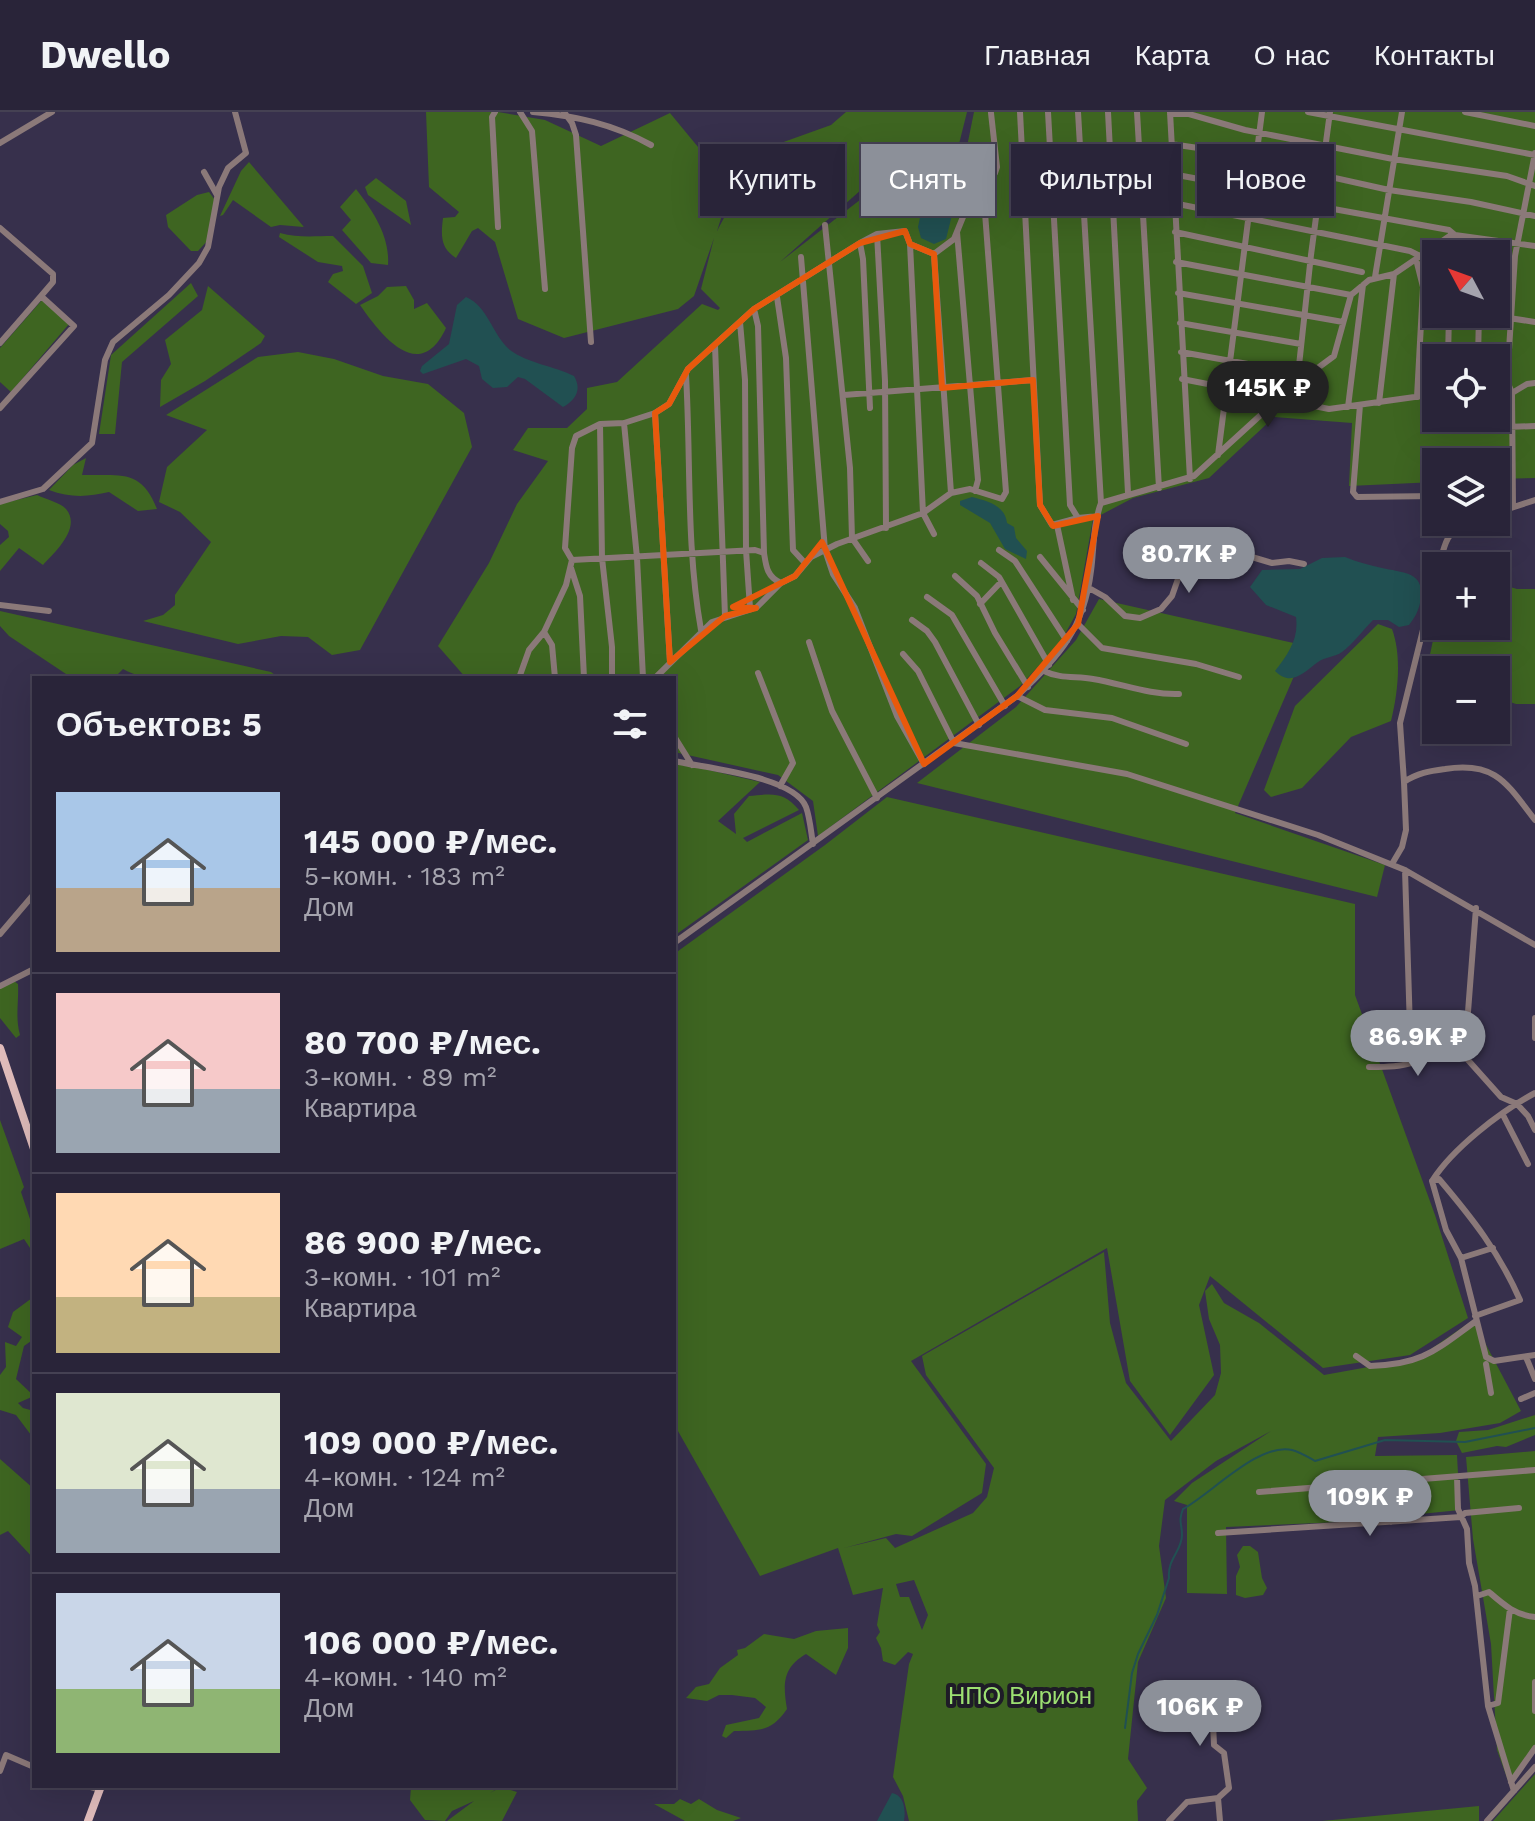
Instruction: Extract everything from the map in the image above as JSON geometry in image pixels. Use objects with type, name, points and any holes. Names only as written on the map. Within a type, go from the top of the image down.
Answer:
[{"type":"main road","points":[[0,1048],[32,1143]]},
{"type":"main road","points":[[88,1821],[101,1788]]},
{"type":"street","points":[[0,143],[52,112]]},
{"type":"street","points":[[0,502],[43,489],[92,443],[105,360],[113,342],[169,295],[199,263],[208,247],[217,195],[228,168],[246,153],[235,112]]},
{"type":"street","points":[[495,112],[492,117],[498,227]]},
{"type":"street","points":[[520,112],[532,131],[545,289]]},
{"type":"street","points":[[533,112],[565,114],[605,124],[651,145]]},
{"type":"street","points":[[1020,112],[1040,505],[1052,525],[1098,516]]},
{"type":"street","points":[[1048,112],[1070,505],[1078,518]]},
{"type":"street","points":[[676,942],[1005,706],[1047,668],[1078,624],[1089,588],[1101,503],[1078,112]]},
{"type":"street","points":[[1108,112],[1128,493]]},
{"type":"street","points":[[1137,112],[1159,488]]},
{"type":"street","points":[[1257,144],[1262,112]]},
{"type":"street","points":[[1308,112],[1535,154],[1532,186],[1517,243],[1510,309]]},
{"type":"street","points":[[1375,277],[1402,112]]},
{"type":"street","points":[[1465,112],[1535,126]]},
{"type":"street","points":[[991,113],[994,144]]},
{"type":"street","points":[[1171,144],[1170,113],[1189,113],[1315,144]]},
{"type":"street","points":[[565,114],[576,135],[591,342]]},
{"type":"street","points":[[1324,144],[1330,114]]},
{"type":"street","points":[[1334,148],[1507,176],[1532,186]]},
{"type":"street","points":[[995,149],[995,173]]},
{"type":"street","points":[[204,172],[217,195]]},
{"type":"street","points":[[1334,179],[1535,216]]},
{"type":"street","points":[[1181,205],[1410,251],[1418,257],[1423,287],[1417,397]]},
{"type":"street","points":[[1334,209],[1449,230],[1455,235],[1535,246]]},
{"type":"street","points":[[934,254],[954,239],[963,216]]},
{"type":"street","points":[[657,676],[701,630],[725,616],[756,608],[781,583],[795,576],[811,557],[852,538],[923,513],[951,493],[970,489],[1002,499],[1006,492],[985,216]]},
{"type":"street","points":[[1174,216],[1190,479]]},
{"type":"street","points":[[1297,384],[1316,216]]},
{"type":"street","points":[[1218,455],[1247,218]]},
{"type":"street","points":[[825,225],[844,395],[852,538],[868,561]]},
{"type":"street","points":[[0,228],[53,274],[53,282],[0,343]]},
{"type":"street","points":[[584,676],[580,596],[565,548],[572,448],[576,436],[600,424],[624,423],[655,413],[669,404],[688,369],[754,309],[877,234],[905,231],[910,244],[923,513],[934,534]]},
{"type":"street","points":[[957,232],[978,480],[975,491]]},
{"type":"street","points":[[1175,232],[1362,272]]},
{"type":"street","points":[[877,234],[882,277],[886,528]]},
{"type":"street","points":[[1448,240],[1455,235]]},
{"type":"street","points":[[860,243],[870,408]]},
{"type":"street","points":[[910,244],[934,254]]},
{"type":"street","points":[[934,254],[951,493]]},
{"type":"street","points":[[1101,503],[1128,493],[1190,479],[1288,390],[1334,356],[1351,295],[1375,277],[1394,274],[1422,255]]},
{"type":"street","points":[[801,257],[825,550],[833,574],[855,608],[897,716],[924,764]]},
{"type":"street","points":[[1176,262],[1351,295]]},
{"type":"street","points":[[1379,403],[1394,274]]},
{"type":"street","points":[[1348,407],[1363,285]]},
{"type":"street","points":[[1178,293],[1343,322]]},
{"type":"street","points":[[0,408],[74,326],[41,296]]},
{"type":"street","points":[[777,297],[786,358],[793,550],[805,563]]},
{"type":"street","points":[[754,309],[758,326],[764,553],[766,569],[773,580],[781,583]]},
{"type":"street","points":[[1510,318],[1535,322]]},
{"type":"street","points":[[740,322],[745,380],[748,602],[750,608],[756,608]]},
{"type":"street","points":[[1180,323],[1301,344]]},
{"type":"street","points":[[1509,328],[1507,381],[1512,393],[1513,507]]},
{"type":"street","points":[[715,345],[725,616]]},
{"type":"street","points":[[1181,352],[1298,373]]},
{"type":"street","points":[[688,369],[691,555],[701,630]]},
{"type":"street","points":[[1182,379],[1280,398]]},
{"type":"street","points":[[844,395],[1033,380]]},
{"type":"street","points":[[1512,393],[1535,383]]},
{"type":"street","points":[[1288,390],[1299,403],[1312,407],[1348,407],[1422,396]]},
{"type":"street","points":[[0,391],[9,399]]},
{"type":"street","points":[[1360,405],[1353,492],[1357,497],[1422,496]]},
{"type":"street","points":[[655,413],[670,662]]},
{"type":"street","points":[[624,423],[637,558],[643,676]]},
{"type":"street","points":[[600,424],[602,558],[612,647],[612,676]]},
{"type":"street","points":[[1513,428],[1535,426]]},
{"type":"street","points":[[1510,508],[1535,500]]},
{"type":"street","points":[[1057,525],[1073,600]]},
{"type":"street","points":[[571,564],[602,558],[746,550],[764,553]]},
{"type":"street","points":[[999,550],[1015,561],[1067,641]]},
{"type":"street","points":[[1089,588],[1105,597],[1125,616],[1140,618],[1161,609],[1172,596],[1185,559],[1198,553],[1235,552],[1272,563],[1289,561],[1304,564]]},
{"type":"street","points":[[1040,557],[1083,610]]},
{"type":"street","points":[[981,563],[999,577],[1047,668],[1055,676],[1091,678],[1156,694],[1179,694]]},
{"type":"street","points":[[520,676],[529,650],[544,632],[566,585],[571,564]]},
{"type":"street","points":[[955,576],[977,596],[1028,687]]},
{"type":"street","points":[[980,604],[1001,582]]},
{"type":"street","points":[[927,597],[952,615],[1005,706]]},
{"type":"street","points":[[0,605],[49,611]]},
{"type":"street","points":[[912,620],[927,631],[935,642],[979,725]]},
{"type":"street","points":[[1078,624],[1102,648],[1196,664],[1239,677]]},
{"type":"street","points":[[544,632],[552,645],[555,676]]},
{"type":"street","points":[[1392,864],[1402,847],[1406,830],[1400,723],[1422,634]]},
{"type":"street","points":[[809,642],[832,711],[877,798]]},
{"type":"street","points":[[903,654],[918,671],[954,743]]},
{"type":"street","points":[[758,673],[793,763],[780,786]]},
{"type":"street","points":[[1017,696],[1045,710],[1112,718],[1186,744]]},
{"type":"street","points":[[676,739],[692,765]]},
{"type":"street","points":[[954,743],[1127,774],[1318,835],[1405,870],[1476,908],[1535,945]]},
{"type":"street","points":[[676,761],[780,786],[796,794],[806,805],[813,844]]},
{"type":"street","points":[[1404,782],[1426,772],[1478,767],[1503,779],[1535,820]]},
{"type":"street","points":[[1405,870],[1410,1029],[1421,1037],[1451,1041],[1462,1037],[1467,1025],[1476,908]]},
{"type":"street","points":[[0,934],[32,896]]},
{"type":"street","points":[[0,986],[32,970]]},
{"type":"street","points":[[1535,1018],[1535,1038]]},
{"type":"street","points":[[1369,1067],[1407,1067],[1433,1045],[1434,1039]]},
{"type":"street","points":[[1451,1041],[1501,1097],[1517,1104],[1535,1130]]},
{"type":"street","points":[[1535,1093],[1443,1163],[1432,1181],[1446,1230],[1461,1258],[1489,1361],[1535,1355]]},
{"type":"street","points":[[1503,1115],[1528,1164]]},
{"type":"street","points":[[1356,1356],[1370,1366],[1428,1356],[1476,1318],[1520,1300],[1504,1263],[1474,1220],[1439,1179],[1432,1181]]},
{"type":"street","points":[[1461,1258],[1493,1248]]},
{"type":"street","points":[[1526,1357],[1535,1379]]},
{"type":"street","points":[[1486,1364],[1491,1393]]},
{"type":"street","points":[[1521,1399],[1535,1393]]},
{"type":"street","points":[[1259,1492],[1535,1470]]},
{"type":"street","points":[[1457,1477],[1461,1517],[1467,1529],[1469,1563],[1477,1596],[1488,1706],[1514,1791]]},
{"type":"street","points":[[1387,1483],[1391,1522]]},
{"type":"street","points":[[1218,1533],[1461,1517],[1465,1513],[1519,1508]]},
{"type":"street","points":[[1477,1596],[1489,1592],[1510,1609],[1535,1617]]},
{"type":"street","points":[[1488,1706],[1498,1703],[1510,1609]]},
{"type":"street","points":[[1535,1682],[1535,1711]]},
{"type":"street","points":[[1169,1821],[1187,1802],[1218,1798],[1229,1788],[1224,1753],[1214,1745],[1212,1702]]},
{"type":"street","points":[[1511,1782],[1535,1748]]},
{"type":"street","points":[[0,1771],[6,1755],[32,1766]]},
{"type":"street","points":[[1487,1821],[1535,1767]]},
{"type":"street","points":[[1218,1798],[1220,1821]]},
{"type":"highlighted area","points":[[905,231],[910,244],[934,254],[942,388],[1033,380],[1040,505],[1053,526],[1098,516],[1078,624],[1017,696],[924,764],[822,542],[795,576],[733,607],[756,608],[725,616],[670,662],[655,413],[669,404],[688,369],[754,309],[860,243]]},
{"type":"green space","points":[[426,112],[498,112],[545,120],[601,146],[670,113],[700,149],[700,216],[722,216],[717,231],[725,216],[832,216],[780,262],[839,216],[845,216],[845,212],[861,199],[861,216],[995,216],[995,144],[968,144],[974,112],[1535,112],[1535,478],[1510,479],[1510,448],[1422,448],[1422,483],[1349,486],[1352,423],[1274,417],[1209,478],[1133,498],[1093,519],[1076,614],[1060,643],[1020,686],[818,836],[813,801],[778,775],[676,752],[676,676],[464,676],[438,646],[489,563],[517,504],[548,461],[513,450],[528,428],[567,428],[587,409],[587,388],[617,382],[702,304],[720,308],[701,289],[714,238],[694,296],[678,309],[564,338],[518,319],[495,242],[478,228],[472,231],[456,258],[447,250],[443,241],[443,218],[455,217],[459,212],[429,187]]},
{"type":"green space","points":[[846,112],[967,112],[959,144],[861,144],[861,190],[845,204],[845,144],[778,144],[831,125]]},
{"type":"green space","points":[[249,162],[304,227],[271,227],[233,200],[220,216],[241,171]]},
{"type":"green space","points":[[376,178],[406,201],[411,225],[368,195],[365,187]]},
{"type":"green space","points":[[356,189],[383,234],[388,265],[371,263],[342,230],[351,220],[340,207]]},
{"type":"green space","points":[[209,192],[215,200],[209,239],[198,251],[191,251],[168,227],[166,215],[197,195]]},
{"type":"green space","points":[[280,233],[333,236],[363,266],[372,293],[356,304],[328,282],[333,274],[343,271],[342,266],[318,262],[279,237]]},
{"type":"green space","points":[[191,283],[198,296],[122,362],[115,434],[99,434],[111,355]]},
{"type":"green space","points":[[208,286],[265,336],[261,343],[205,381],[160,407],[161,380],[171,364],[165,340],[202,310]]},
{"type":"green space","points":[[406,286],[414,300],[414,309],[427,303],[446,328],[436,344],[425,353],[413,354],[402,350],[379,330],[360,305],[378,296],[387,287]]},
{"type":"green space","points":[[42,300],[69,324],[11,392],[0,382],[0,348]]},
{"type":"green space","points":[[298,352],[334,359],[383,376],[428,384],[464,413],[472,447],[360,650],[332,655],[308,637],[281,636],[238,644],[143,621],[163,615],[175,605],[175,595],[211,542],[180,512],[159,502],[167,467],[207,430],[166,415],[258,357]]},
{"type":"green space","points":[[86,458],[82,475],[118,475],[136,480],[151,496],[157,509],[138,511],[109,492],[79,496],[49,490],[73,465]]},
{"type":"green space","points":[[37,495],[66,509],[70,516],[69,532],[43,565],[19,548],[0,571],[0,545],[9,537],[8,531],[0,524],[0,504]]},
{"type":"green space","points":[[1510,587],[1535,589],[1535,704],[1510,702],[1510,656],[1430,656],[1433,640],[1510,640]]},
{"type":"green space","points":[[1099,599],[1307,646],[1235,813],[1385,865],[1377,897],[917,783],[1016,707],[1076,640]]},
{"type":"green space","points":[[0,611],[271,672],[276,676],[142,676],[123,669],[116,676],[69,676],[9,636],[0,626]]},
{"type":"green space","points":[[1378,624],[1392,629],[1397,651],[1397,687],[1391,721],[1351,737],[1302,788],[1271,797],[1264,790],[1295,706]]},
{"type":"green space","points":[[676,762],[760,782],[718,821],[736,834],[734,814],[749,796],[777,795],[799,810],[743,838],[747,842],[802,813],[808,840],[676,935]]},
{"type":"green space","name":"НПО Вирион","points":[[887,797],[1355,904],[1355,995],[1435,1215],[1468,1318],[1410,1355],[1323,1368],[1210,1276],[1199,1305],[1214,1375],[1170,1435],[1130,1381],[1107,1248],[911,1361],[986,1464],[982,1493],[912,1536],[896,1534],[844,1548],[886,1538],[895,1548],[973,1513],[987,1497],[994,1468],[926,1375],[922,1356],[1104,1252],[1110,1323],[1126,1383],[1171,1441],[1215,1395],[1221,1373],[1220,1345],[1209,1319],[1205,1291],[1212,1284],[1224,1303],[1259,1323],[1324,1375],[1418,1358],[1473,1320],[1521,1411],[1500,1423],[1440,1433],[1378,1437],[1375,1456],[1457,1455],[1460,1510],[1341,1522],[1226,1527],[1227,1594],[1187,1593],[1187,1505],[1174,1501],[1192,1483],[1271,1431],[1216,1461],[1165,1500],[1159,1546],[1166,1598],[1138,1662],[1128,1759],[1147,1788],[1137,1801],[1138,1821],[909,1821],[903,1796],[893,1777],[913,1654],[908,1652],[895,1665],[883,1661],[876,1638],[880,1632],[877,1625],[883,1588],[853,1595],[838,1548],[760,1576],[676,1428],[676,953]],"holes":[[[914,1580],[928,1615],[922,1630],[909,1597],[900,1597],[896,1584]]]},
{"type":"green space","points":[[11,979],[18,984],[20,1035],[16,1038],[0,1018],[0,985]]},
{"type":"green space","points":[[0,1120],[24,1187],[21,1192],[32,1225],[32,1251],[24,1239],[0,1249]]},
{"type":"green space","points":[[32,1298],[32,1340],[24,1346],[16,1379],[32,1394],[18,1403],[32,1410],[32,1436],[16,1415],[0,1410],[0,1375],[6,1367],[5,1342],[16,1346],[22,1337],[8,1327],[13,1312]]},
{"type":"green space","points":[[1535,1415],[1535,1435],[1506,1447],[1462,1453],[1456,1441],[1459,1432],[1488,1430]]},
{"type":"green space","points":[[1535,1451],[1535,1752],[1510,1786],[1497,1750],[1491,1644],[1473,1539],[1466,1457]]},
{"type":"green space","points":[[0,1459],[32,1487],[32,1557],[8,1531],[0,1535]]},
{"type":"green space","points":[[1243,1546],[1250,1546],[1258,1552],[1262,1578],[1267,1588],[1263,1595],[1245,1598],[1236,1595],[1236,1576],[1240,1567],[1237,1555]]},
{"type":"green space","points":[[848,1628],[848,1648],[836,1675],[806,1654],[792,1665],[785,1685],[787,1709],[770,1726],[734,1731],[726,1738],[722,1736],[726,1725],[759,1718],[766,1707],[755,1698],[732,1695],[719,1695],[707,1701],[686,1698],[696,1687],[709,1684],[720,1668],[738,1655],[737,1650],[764,1634],[794,1639],[816,1631]]},
{"type":"green space","points":[[1535,1774],[1535,1821],[1493,1821]]},
{"type":"green space","points":[[411,1788],[498,1788],[490,1793],[504,1788],[517,1792],[502,1821],[447,1821],[474,1801],[452,1811],[445,1821],[425,1820],[410,1800]]},
{"type":"green space","points":[[680,1799],[691,1804],[699,1799],[717,1810],[741,1818],[733,1821],[685,1821],[654,1804],[674,1804]]},
{"type":"green space","points":[[1479,1806],[1479,1821],[1322,1821]]},
{"type":"shaded area","points":[[920,216],[952,216],[946,239],[934,244],[921,238],[918,227]]},
{"type":"shaded area","points":[[466,297],[480,307],[510,350],[574,376],[577,390],[571,401],[563,407],[518,377],[507,387],[493,388],[482,379],[479,366],[466,359],[423,374],[420,371],[422,366],[449,344],[457,305]]},
{"type":"shaded area","points":[[972,497],[984,500],[1003,512],[1007,523],[1014,527],[1016,538],[1027,551],[1026,559],[1005,549],[990,523],[960,505],[960,501]]},
{"type":"shaded area","points":[[1345,557],[1417,579],[1421,593],[1416,614],[1409,625],[1399,627],[1388,620],[1373,620],[1342,652],[1321,660],[1297,677],[1281,676],[1275,671],[1294,639],[1296,617],[1266,605],[1250,587],[1262,570],[1300,569],[1322,558]]},
{"type":"shaded area","points":[[892,1793],[903,1804],[904,1821],[877,1821]]},
{"type":"waterway","points":[[1125,1728],[1132,1673],[1157,1615],[1170,1566],[1181,1541],[1183,1509],[1250,1461],[1279,1450],[1292,1450],[1315,1461],[1385,1440],[1465,1442],[1535,1428]]}]
